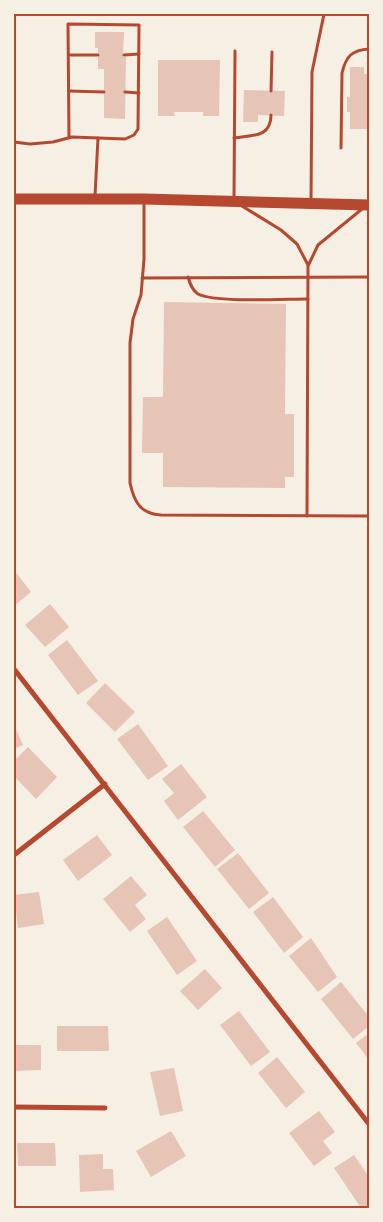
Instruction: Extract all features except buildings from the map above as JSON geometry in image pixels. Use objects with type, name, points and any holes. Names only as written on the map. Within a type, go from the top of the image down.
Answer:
[{"type":"main road","points":[[14,199],[144,199],[311,205],[368,205]]},
{"type":"street","points":[[14,669],[369,1124]]},
{"type":"street","points":[[14,855],[28,846],[105,784]]},
{"type":"street","points":[[14,1107],[105,1108]]},
{"type":"lane","points":[[311,205],[312,72],[324,14]]},
{"type":"lane","points":[[14,142],[30,144],[53,142],[69,138],[125,139],[134,135],[138,130],[139,25],[68,24],[69,138]]},
{"type":"lane","points":[[341,148],[342,73],[344,65],[356,51],[369,49]]},
{"type":"lane","points":[[235,51],[234,201],[287,235],[297,244],[308,266]]},
{"type":"lane","points":[[271,90],[272,52]]},
{"type":"lane","points":[[69,55],[98,54]]},
{"type":"lane","points":[[124,54],[139,54]]},
{"type":"lane","points":[[69,91],[104,92]]},
{"type":"lane","points":[[125,92],[139,93]]},
{"type":"lane","points":[[234,138],[259,134],[267,130],[271,126],[271,115]]},
{"type":"lane","points":[[95,199],[98,138]]},
{"type":"lane","points":[[144,199],[141,295],[133,319],[130,343],[130,483],[133,499],[152,515],[369,516]]},
{"type":"lane","points":[[307,516],[308,266],[318,245],[368,205]]},
{"type":"lane","points":[[188,277],[191,287],[196,293],[216,298],[308,299]]},
{"type":"lane","points":[[142,278],[369,277]]}]
